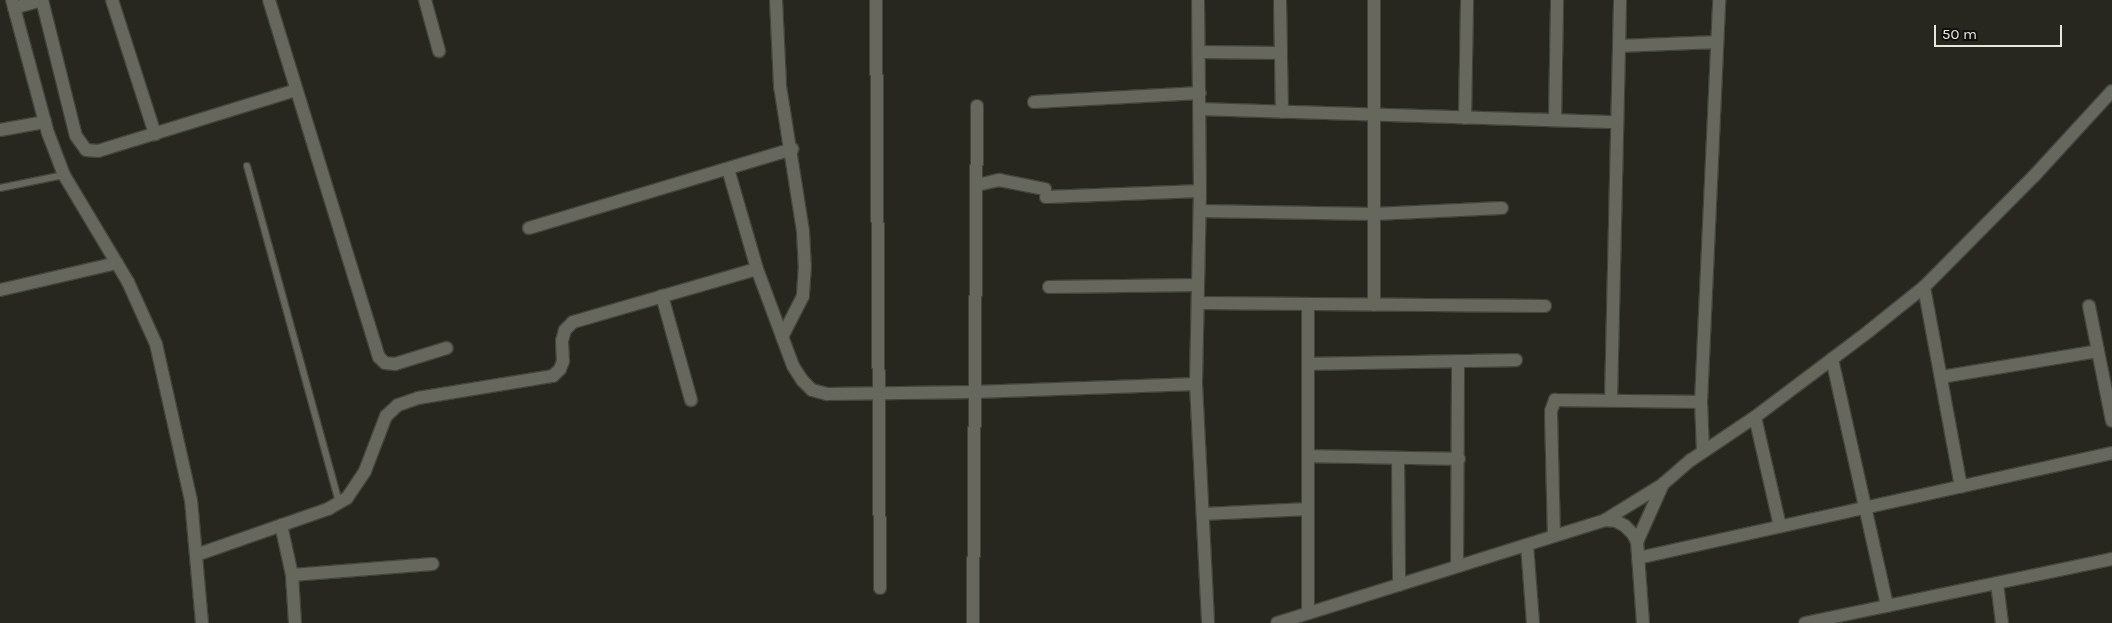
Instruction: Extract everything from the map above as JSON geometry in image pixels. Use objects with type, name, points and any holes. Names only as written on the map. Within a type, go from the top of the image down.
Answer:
[{"type":"street","points":[[202,623],[191,500],[156,344],[117,263],[64,175],[45,122],[13,4],[42,0],[76,136],[86,150],[98,152],[296,90]]},
{"type":"street","points":[[112,0],[155,134]]},
{"type":"street","points":[[269,0],[379,357],[385,363],[395,364],[447,348]]},
{"type":"street","points":[[425,0],[439,51]]},
{"type":"street","points":[[776,0],[780,86],[785,124],[792,149],[803,232],[805,272],[803,296],[782,337]]},
{"type":"street","points":[[876,0],[880,588]]},
{"type":"street","points":[[1198,0],[1200,211],[1196,384],[1208,623]]},
{"type":"street","points":[[1280,0],[1282,112]]},
{"type":"street","points":[[1374,0],[1374,304]]},
{"type":"street","points":[[1466,118],[1467,0]]},
{"type":"street","points":[[1555,120],[1557,0]]},
{"type":"street","points":[[1611,400],[1620,0]]},
{"type":"street","points":[[1703,451],[1702,402],[1719,0]]},
{"type":"street","points":[[1619,46],[1717,42]]},
{"type":"street","points":[[1199,52],[1281,53]]},
{"type":"street","points":[[1277,623],[1605,520],[1663,484],[1703,451],[1755,417],[1924,287],[2035,175],[2112,91]]},
{"type":"street","points":[[1034,102],[1200,93]]},
{"type":"street","points":[[973,623],[977,106]]},
{"type":"street","points":[[1199,109],[1374,116],[1617,122]]},
{"type":"street","points":[[0,130],[45,122]]},
{"type":"street","points":[[528,228],[792,149]]},
{"type":"street","points":[[728,169],[757,269],[793,366],[802,380],[812,390],[827,394],[975,392],[1196,384]]},
{"type":"street","points":[[977,185],[1000,180],[1046,193],[1200,191]]},
{"type":"street","points":[[1200,211],[1374,214],[1502,208]]},
{"type":"street","points":[[0,290],[117,263]]},
{"type":"street","points":[[196,555],[281,525],[347,498],[366,471],[386,416],[398,405],[418,398],[553,376],[560,369],[563,361],[562,341],[565,330],[573,322],[757,269]]},
{"type":"street","points":[[1050,287],[1198,285]]},
{"type":"street","points":[[1924,287],[1961,487]]},
{"type":"street","points":[[662,296],[691,400]]},
{"type":"street","points":[[1198,303],[1545,306]]},
{"type":"street","points":[[1308,304],[1308,613]]},
{"type":"street","points":[[2089,306],[2112,421]]},
{"type":"street","points":[[1941,377],[2098,351]]},
{"type":"street","points":[[1832,359],[1887,606]]},
{"type":"street","points":[[1308,364],[1516,360]]},
{"type":"street","points":[[1457,566],[1458,362]]},
{"type":"street","points":[[1554,536],[1552,405],[1555,400],[1702,402]]},
{"type":"street","points":[[1755,417],[1780,526]]},
{"type":"street","points":[[1638,558],[2112,454]]},
{"type":"street","points":[[1308,456],[1459,459]]},
{"type":"street","points":[[1398,458],[1399,585]]},
{"type":"street","points":[[1643,623],[1637,542],[1663,484]]},
{"type":"street","points":[[1202,514],[1308,509]]},
{"type":"street","points":[[1605,520],[1616,521],[1625,526],[1637,542]]},
{"type":"street","points":[[281,525],[292,576],[295,623]]},
{"type":"street","points":[[1527,544],[1533,623]]},
{"type":"street","points":[[1805,623],[2112,559]]},
{"type":"street","points":[[292,576],[432,564]]},
{"type":"street","points":[[1997,583],[2002,623]]},
{"type":"lane","points":[[247,166],[339,502]]},
{"type":"lane","points":[[0,188],[64,175]]}]
